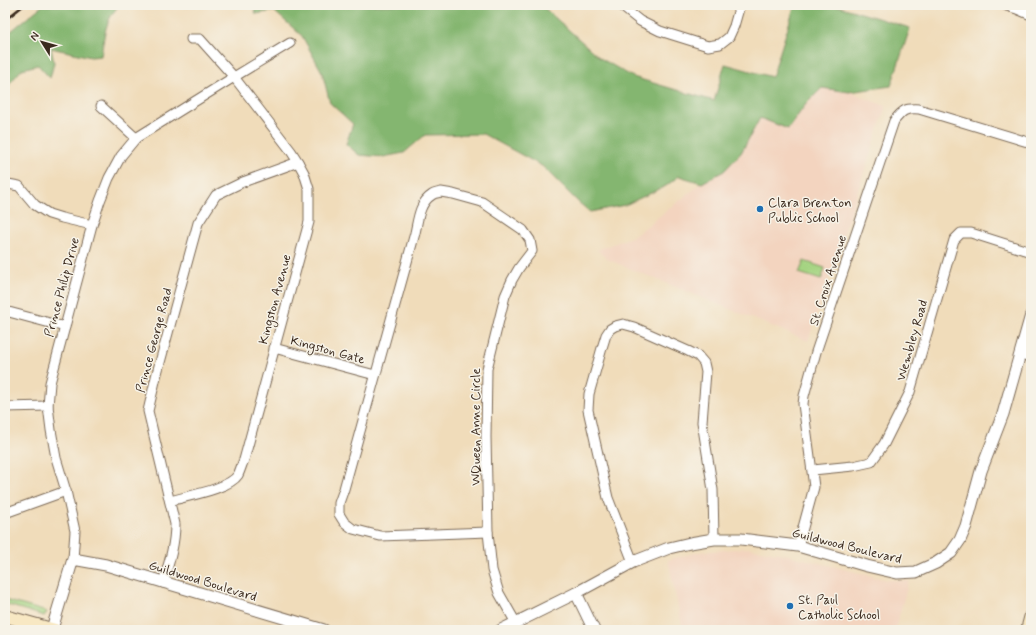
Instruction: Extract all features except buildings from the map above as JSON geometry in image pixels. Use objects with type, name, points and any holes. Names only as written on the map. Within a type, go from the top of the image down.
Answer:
[{"type":"main road","points":[[1027,630],[1031,615]]},
{"type":"main road","points":[[5,616],[51,629]]},
{"type":"street","points":[[620,5],[640,21],[660,31],[708,46],[720,44],[730,37],[740,5]]},
{"type":"street","points":[[1007,5],[1031,14]]},
{"type":"street","name":"Kingston Avenue","points":[[170,501],[228,484],[238,475],[244,460],[309,222],[310,205],[309,189],[304,173],[291,151],[234,77],[200,39],[191,39]]},
{"type":"street","name":"Prince Philip Drive","points":[[51,629],[73,559],[75,531],[66,491],[56,458],[51,430],[48,406],[50,383],[92,225],[109,178],[121,156],[136,138],[290,43]]},
{"type":"street","points":[[101,106],[136,138]]},
{"type":"street","name":"St. Croix Avenue","points":[[798,546],[814,488],[804,396],[816,352],[894,121],[901,112],[909,109],[919,109],[1031,143]]},
{"type":"street","name":"Prince George Road","points":[[163,583],[171,559],[175,538],[175,524],[148,412],[156,377],[198,223],[216,195],[242,182],[298,162]]},
{"type":"street","points":[[5,186],[8,184],[20,186],[35,205],[49,214],[92,225]]},
{"type":"street","name":"WQueen Anne Circle","points":[[441,192],[482,202],[523,230],[530,240],[532,251],[516,274],[505,296],[487,369],[486,437],[488,532],[380,536],[353,529],[344,522],[339,514],[339,504],[375,375],[424,201],[432,195],[441,192]]},
{"type":"street","name":"Wembley Road","points":[[813,470],[853,466],[871,462],[884,444],[910,392],[954,240],[961,233],[972,233],[1031,252]]},
{"type":"street","points":[[5,311],[65,327]]},
{"type":"street","name":"Guildwood Boulevard","points":[[501,630],[576,593],[633,562],[669,548],[714,539],[742,539],[798,546],[896,573],[916,572],[936,563],[950,552],[960,540],[966,526],[981,472],[1026,355],[1031,316]]},
{"type":"street","points":[[633,562],[608,498],[588,410],[589,394],[606,335],[610,329],[615,326],[623,324],[634,328],[688,351],[698,356],[704,363],[706,372],[702,422],[713,490],[714,539]]},
{"type":"street","name":"Kingston Gate","points":[[274,348],[375,375]]},
{"type":"street","points":[[5,407],[48,406]]},
{"type":"street","points":[[5,513],[66,491]]},
{"type":"street","points":[[488,532],[492,570],[498,593],[516,623]]},
{"type":"street","name":"Guildwood Boulevard","points":[[73,559],[106,565],[324,630]]},
{"type":"street","points":[[576,593],[594,630]]},
{"type":"shaded area","name":"Clara Brenton Public School","points":[[822,88],[849,92],[886,106],[808,341],[609,260],[597,250],[634,236],[702,183],[724,171],[741,153],[761,118],[788,129],[806,104]]},
{"type":"shaded area","name":"St. Paul Catholic School","points":[[748,548],[784,554],[887,580],[909,581],[895,630],[683,630],[668,560],[699,552]]},
{"type":"green space","points":[[43,5],[120,5],[115,10],[108,22],[104,35],[101,56],[91,57],[51,48],[54,63],[50,78],[38,65],[22,69],[10,83],[5,93],[5,36]]},
{"type":"green space","points":[[253,5],[541,5],[600,58],[633,77],[714,101],[725,64],[772,77],[795,5],[835,5],[910,28],[891,86],[849,92],[822,88],[806,104],[788,129],[760,118],[741,153],[724,171],[702,183],[679,176],[666,186],[625,205],[590,212],[542,166],[483,134],[425,135],[404,153],[383,157],[359,155],[346,144],[353,124],[330,103],[322,72],[302,36],[274,11],[256,14]]},
{"type":"green space","points":[[804,261],[825,268],[821,280],[799,273]]},
{"type":"green space","points":[[5,600],[47,612],[44,616],[5,604]]},
{"type":"railway","points":[[5,20],[24,5]]},
{"type":"place","name":"Clara Brenton Public School","points":[[760,209]]},
{"type":"place","name":"St. Paul Catholic School","points":[[790,606]]}]
